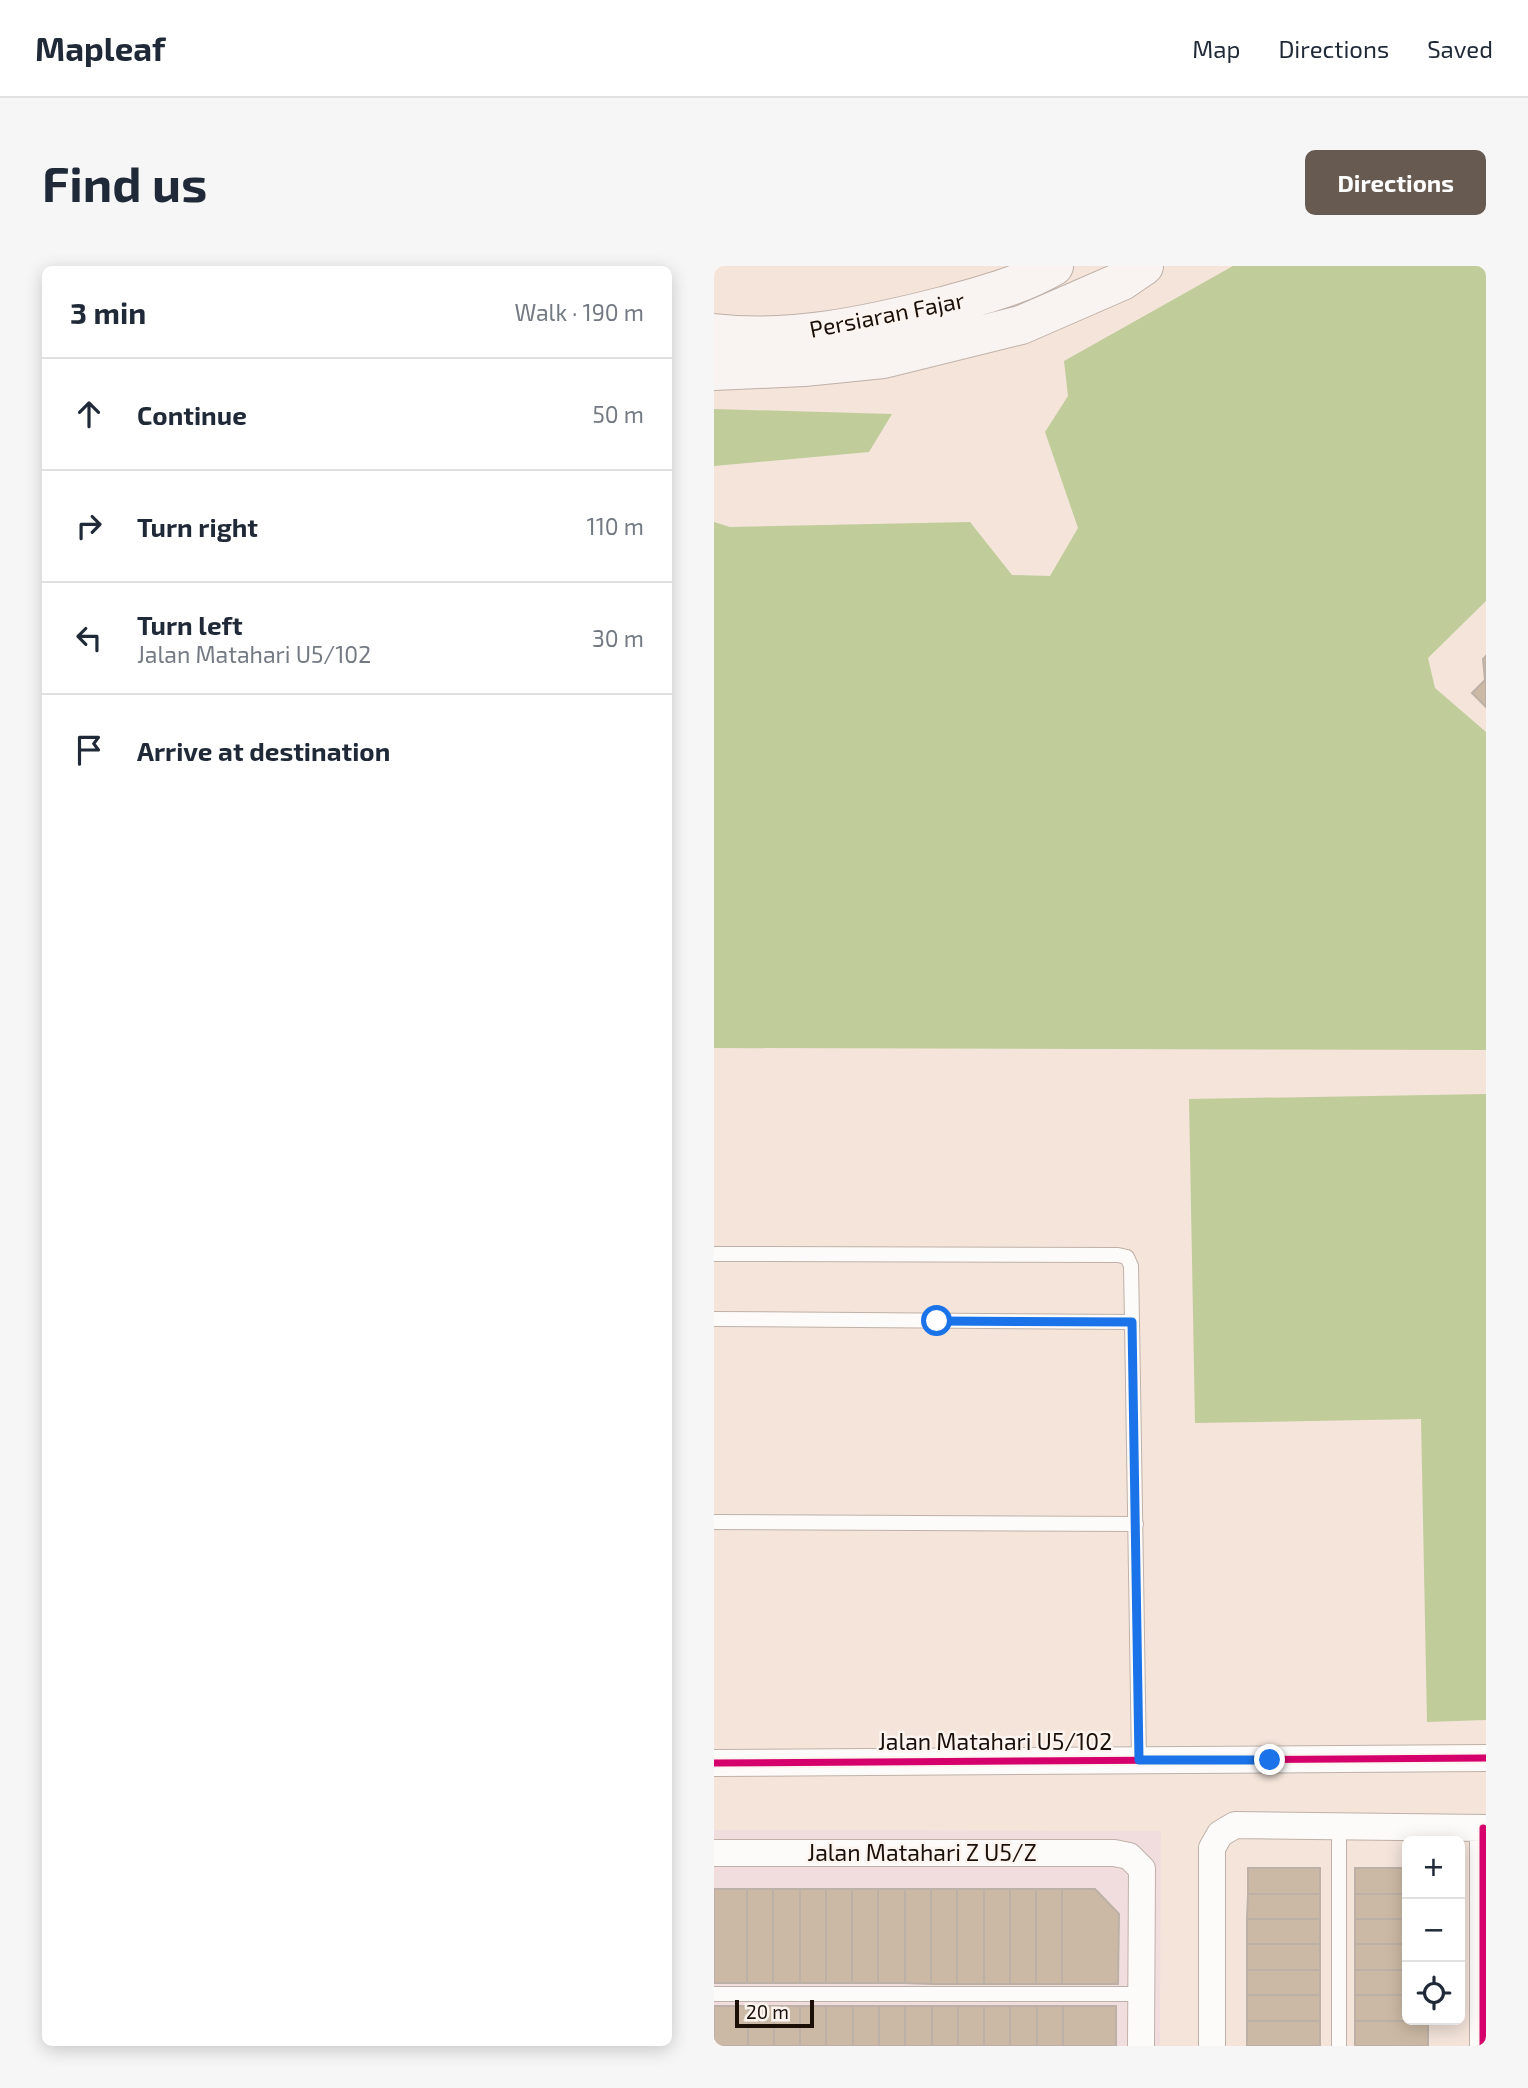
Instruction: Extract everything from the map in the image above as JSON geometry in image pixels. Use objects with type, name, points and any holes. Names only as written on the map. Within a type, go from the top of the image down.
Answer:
[{"type":"main road","name":"Persiaran Fajar","points":[[714,333],[800,333],[877,321],[988,294],[1054,266]]},
{"type":"main road","points":[[714,371],[803,367],[883,359],[1021,325],[1122,281],[1144,266]]},
{"type":"street","name":"Jalan Matahari U5/102","points":[[714,1763],[1486,1758]]},
{"type":"street","points":[[1212,2046],[1212,1848],[1220,1834],[1235,1825],[1484,1828],[1483,2046]]},
{"type":"street","name":"Jalan Matahari Z U5/Z","points":[[714,1853],[1114,1853],[1129,1856],[1142,1869],[1142,1994]]},
{"type":"street","points":[[1141,2046],[1142,1994]]},
{"type":"lane","points":[[714,1254],[1127,1257],[1130,1266],[1132,1322],[1139,1760]]},
{"type":"lane","points":[[714,1320],[1132,1322]]},
{"type":"lane","points":[[714,1522],[1136,1524]]},
{"type":"lane","points":[[1339,1826],[1339,2046]]},
{"type":"lane","points":[[714,1994],[1142,1994]]},
{"type":"shaded area","points":[[714,1830],[1161,1831],[1160,2046],[714,2046]]},
{"type":"green space","points":[[1233,266],[1486,266],[1486,601],[1428,658],[1435,688],[1486,732],[1486,1050],[714,1048],[714,522],[730,527],[970,522],[1012,575],[1050,576],[1078,528],[1045,432],[1068,396],[1064,361]]},
{"type":"green space","points":[[714,409],[892,414],[869,452],[714,466]]},
{"type":"green space","points":[[1486,1094],[1486,1720],[1427,1722],[1421,1419],[1195,1423],[1189,1099]]},
{"type":"building","points":[[1486,656],[1486,707],[1472,693],[1485,680],[1483,659]]},
{"type":"building","points":[[1248,1868],[1320,1868],[1320,1894],[1248,1894]]},
{"type":"building","points":[[1355,1868],[1402,1868],[1402,1894],[1355,1894]]},
{"type":"building","points":[[714,1889],[747,1889],[747,1983],[714,1983]]},
{"type":"building","points":[[747,1889],[773,1889],[773,1983],[747,1983]]},
{"type":"building","points":[[773,1889],[800,1889],[800,1983],[773,1983]]},
{"type":"building","points":[[800,1889],[826,1889],[826,1983],[800,1983]]},
{"type":"building","points":[[826,1889],[852,1889],[852,1983],[826,1983]]},
{"type":"building","points":[[852,1889],[878,1889],[878,1983],[852,1983]]},
{"type":"building","points":[[878,1889],[905,1889],[905,1983],[878,1983]]},
{"type":"building","points":[[905,1889],[931,1889],[931,1984],[905,1983]]},
{"type":"building","points":[[931,1889],[957,1889],[957,1984],[931,1984]]},
{"type":"building","points":[[957,1889],[984,1889],[984,1984],[957,1984]]},
{"type":"building","points":[[984,1889],[1010,1889],[1010,1984],[984,1984]]},
{"type":"building","points":[[1010,1889],[1036,1889],[1036,1984],[1010,1984]]},
{"type":"building","points":[[1036,1889],[1062,1889],[1062,1984],[1036,1984]]},
{"type":"building","points":[[1062,1889],[1095,1889],[1119,1914],[1118,1984],[1062,1984]]},
{"type":"building","points":[[1248,1894],[1320,1894],[1320,1919],[1247,1919]]},
{"type":"building","points":[[1355,1894],[1402,1894],[1402,1919],[1355,1919]]},
{"type":"building","points":[[1247,1919],[1320,1919],[1320,1944],[1247,1944]]},
{"type":"building","points":[[1355,1919],[1402,1919],[1402,1944],[1355,1944]]},
{"type":"building","points":[[1247,1944],[1320,1944],[1320,1970],[1247,1970]]},
{"type":"building","points":[[1355,1944],[1402,1944],[1402,1970],[1355,1970]]},
{"type":"building","points":[[1247,1970],[1320,1970],[1320,1995],[1247,1995]]},
{"type":"building","points":[[1355,1970],[1402,1970],[1402,1995],[1355,1995]]},
{"type":"building","points":[[1247,1995],[1320,1995],[1320,2021],[1247,2021]]},
{"type":"building","points":[[1355,1995],[1402,1995],[1402,2021],[1355,2021]]},
{"type":"building","points":[[714,2006],[748,2006],[748,2046],[714,2046]]},
{"type":"building","points":[[748,2006],[774,2006],[774,2046],[748,2046]]},
{"type":"building","points":[[774,2006],[800,2006],[800,2046],[774,2046]]},
{"type":"building","points":[[800,2006],[826,2006],[826,2046],[800,2046]]},
{"type":"building","points":[[826,2006],[853,2006],[853,2046],[826,2046]]},
{"type":"building","points":[[853,2006],[879,2006],[879,2046],[853,2046]]},
{"type":"building","points":[[879,2006],[905,2006],[905,2046],[879,2046]]},
{"type":"building","points":[[905,2006],[932,2006],[932,2046],[905,2046]]},
{"type":"building","points":[[932,2006],[958,2006],[958,2046],[932,2046]]},
{"type":"building","points":[[958,2006],[984,2006],[984,2046],[958,2046]]},
{"type":"building","points":[[984,2006],[1010,2006],[1010,2046],[984,2046]]},
{"type":"building","points":[[1010,2006],[1037,2006],[1037,2046],[1010,2046]]},
{"type":"building","points":[[1037,2006],[1063,2006],[1063,2046],[1037,2046]]},
{"type":"building","points":[[1063,2006],[1116,2006],[1116,2046],[1063,2046]]},
{"type":"building","points":[[1247,2021],[1320,2021],[1320,2046],[1247,2046]]},
{"type":"building","points":[[1355,2021],[1402,2021],[1402,2025],[1428,2025],[1428,2046],[1355,2046]]},
{"type":"cycle path","points":[[714,1763],[1486,1758]]},
{"type":"cycle path","points":[[1483,1828],[1483,2046]]},
{"type":"route","points":[[937,1321],[1132,1322],[1139,1760],[1270,1760]]}]
